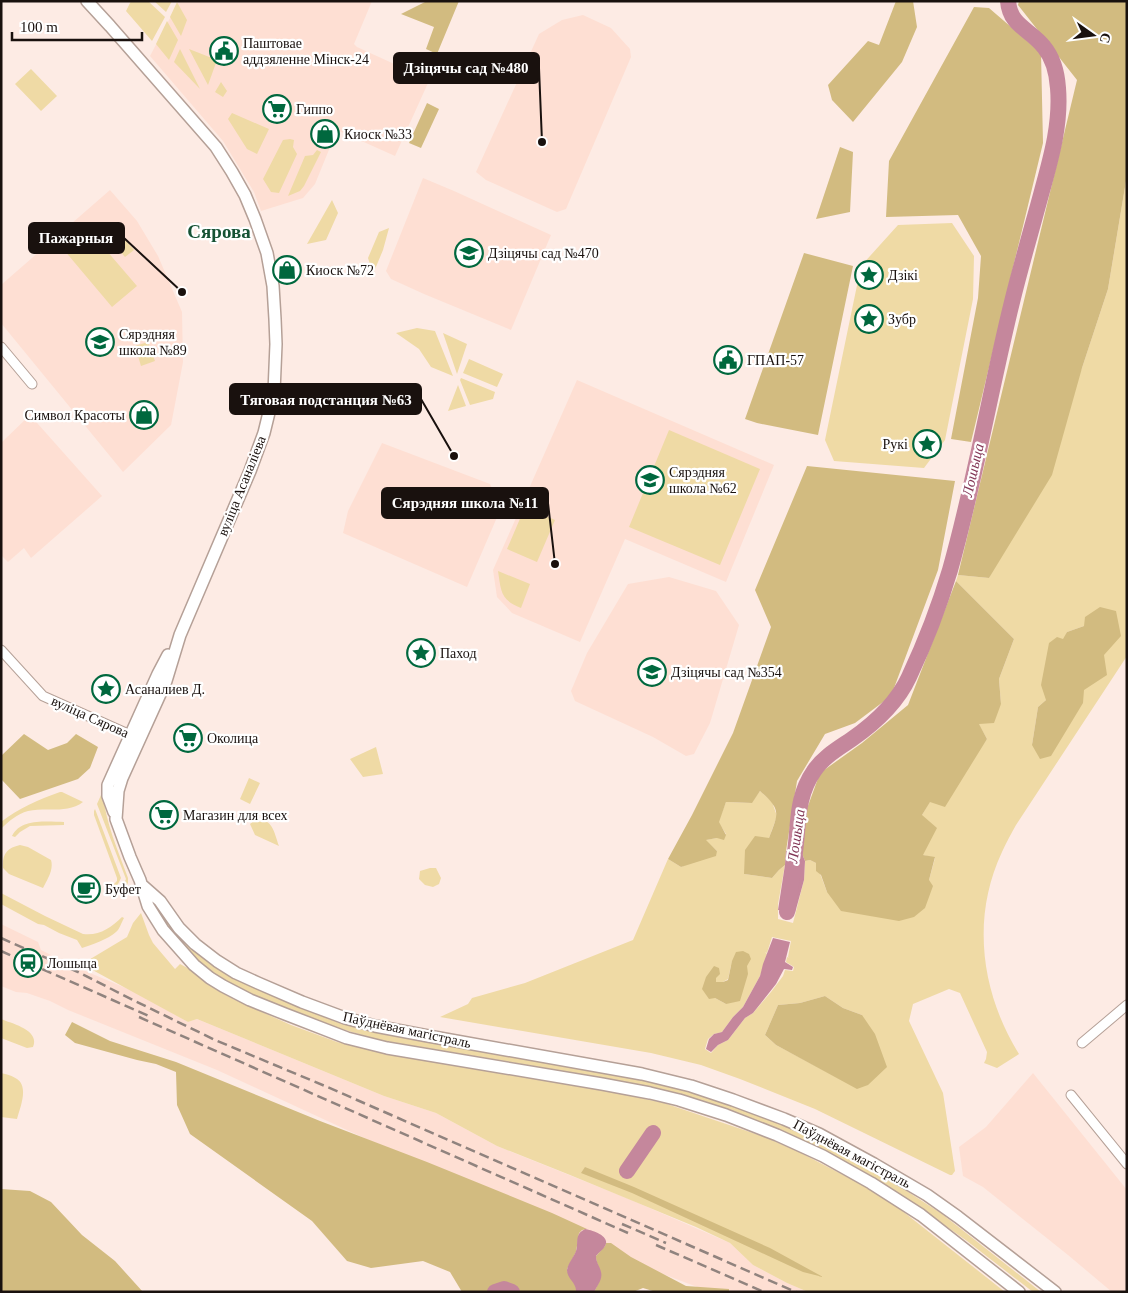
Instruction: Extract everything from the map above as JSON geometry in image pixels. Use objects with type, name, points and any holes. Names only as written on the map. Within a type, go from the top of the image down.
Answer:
[{"type":"main road","name":"вуліца Асаналіева","points":[[87,1],[216,147],[232,172],[255,219],[267,253],[273,286],[276,344],[274,392],[264,433],[250,471],[180,635],[158,674],[135,737],[108,785],[108,796],[141,884]]},
{"type":"main road","name":"Паўднёвая магістраль","points":[[141,884],[148,906],[163,930],[194,966],[210,978],[250,1000],[347,1038],[387,1048],[612,1086],[679,1100],[726,1115],[823,1156],[871,1183],[921,1215],[1019,1292]]},
{"type":"main road","name":"Паўднёвая магістраль","points":[[141,884],[160,901],[179,928],[216,961],[258,983],[345,1018],[428,1036],[642,1074],[690,1086],[733,1100],[819,1134],[927,1196],[1055,1292]]},
{"type":"street","points":[[2,351],[32,384]]},
{"type":"street","name":"вуліца Сярова","points":[[1,650],[43,696],[135,737]]},
{"type":"street","points":[[1082,1043],[1127,1005]]},
{"type":"street","points":[[1071,1095],[1127,1164]]},
{"type":"shaded area","points":[[131,1],[148,1],[165,17],[152,41],[126,11]]},
{"type":"shaded area","points":[[154,1],[172,1],[166,12]]},
{"type":"shaded area","points":[[179,1],[372,1],[354,44],[425,78],[428,83],[395,156],[337,130],[315,184],[303,198],[261,211],[254,192],[223,141],[150,56]]},
{"type":"shaded area","points":[[427,1],[459,1],[437,54],[426,49],[434,27],[401,14]]},
{"type":"shaded area","points":[[896,1],[913,1],[917,27],[902,62],[853,122],[832,100],[828,85],[868,41],[879,45]]},
{"type":"shaded area","points":[[1019,1],[1127,1],[1127,175],[1108,289],[1082,368],[1052,475],[989,578],[958,575],[1077,80],[1018,5]]},
{"type":"shaded area","points":[[177,2],[187,20],[181,36],[170,17]]},
{"type":"shaded area","points":[[974,7],[989,8],[1041,53],[1043,143],[971,442],[951,439],[978,298],[981,256],[958,215],[886,217],[889,161]]},
{"type":"shaded area","points":[[583,15],[611,28],[630,49],[631,57],[566,209],[557,212],[486,180],[476,172],[539,34],[562,20]]},
{"type":"shaded area","points":[[167,21],[178,40],[169,60],[156,44]]},
{"type":"shaded area","points":[[180,49],[200,89],[174,62]]},
{"type":"shaded area","points":[[189,49],[217,60],[208,85]]},
{"type":"shaded area","points":[[31,69],[57,96],[41,111],[15,84]]},
{"type":"shaded area","points":[[221,82],[227,91],[223,97],[215,92]]},
{"type":"shaded area","points":[[427,103],[439,109],[421,148],[409,143]]},
{"type":"shaded area","points":[[232,113],[269,129],[257,154],[247,149],[228,119]]},
{"type":"shaded area","points":[[283,140],[294,140],[293,147],[297,154],[279,193],[271,192],[263,179]]},
{"type":"shaded area","points":[[840,147],[853,152],[850,212],[816,219]]},
{"type":"shaded area","points":[[317,150],[321,152],[304,186],[300,191],[288,196],[305,156],[313,155]]},
{"type":"shaded area","points":[[1127,175],[1127,656],[1016,825],[992,877],[986,903],[985,955],[989,981],[996,1006],[1006,1031],[1019,1054],[997,1068],[984,1063],[987,1052],[960,993],[949,989],[913,1004],[909,1021],[943,1093],[955,1171],[952,1175],[815,1109],[701,1065],[651,1053],[440,1017],[468,1004],[472,998],[525,983],[633,940],[668,859],[681,867],[717,851],[705,840],[726,834],[718,822],[726,802],[751,803],[760,791],[772,802],[777,816],[769,838],[744,874],[772,878],[785,865],[778,904],[778,919],[793,923],[804,880],[805,861],[810,860],[816,863],[827,892],[929,880],[935,858],[923,855],[922,815],[930,801],[987,739],[978,723],[1001,704],[999,679],[1014,639],[956,581],[958,575],[989,578],[1082,368],[1108,289]],"holes":[[[1084,626],[1032,745],[1038,707],[1046,700],[1067,632]],[[772,937],[791,941],[789,958],[787,957],[786,962],[794,967],[793,971],[785,970],[783,976],[753,1013],[745,1018],[728,1040],[718,1045],[711,1053],[705,1049],[708,1039],[714,1034],[722,1032],[743,1007],[760,976],[767,954],[765,952],[767,953]],[[732,961],[726,1004],[715,998],[714,967],[716,982],[723,982],[728,979]],[[825,996],[843,1008],[862,1015],[857,1088],[776,1045],[765,1035],[778,1005],[800,1003]]]},
{"type":"shaded area","name":"Дзіцячы сад №470","points":[[423,178],[551,235],[511,330],[391,279],[386,271]]},
{"type":"shaded area","name":"Сярэдняя школа №89","points":[[110,190],[137,221],[158,256],[182,312],[183,362],[171,425],[123,472],[1,323],[1,285]]},
{"type":"shaded area","points":[[332,200],[338,213],[326,240],[307,244]]},
{"type":"shaded area","points":[[952,223],[974,256],[973,299],[945,440],[924,468],[834,461],[825,440],[861,266],[898,225]]},
{"type":"shaded area","points":[[389,228],[383,250],[373,274],[368,258],[379,232]]},
{"type":"shaded area","points":[[88,229],[137,286],[112,307],[64,250]]},
{"type":"shaded area","points":[[120,234],[134,250],[125,257],[111,241]]},
{"type":"shaded area","points":[[804,253],[853,266],[818,435],[745,419]]},
{"type":"shaded area","points":[[417,328],[435,331],[453,376],[431,367],[419,349],[396,333]]},
{"type":"shaded area","points":[[443,333],[467,344],[457,374]]},
{"type":"shaded area","points":[[148,342],[155,361],[141,366],[135,346]]},
{"type":"shaded area","points":[[469,359],[503,374],[497,387],[463,373]]},
{"type":"shaded area","points":[[461,378],[495,392],[493,399],[470,405],[460,380]]},
{"type":"shaded area","name":"Сярэдняя школа №62","points":[[577,380],[774,465],[726,582],[625,539],[580,642],[512,613],[497,597],[493,570]]},
{"type":"shaded area","points":[[458,385],[466,406],[448,411]]},
{"type":"shaded area","points":[[30,415],[102,496],[31,558],[24,548],[8,562],[1,555],[1,443]]},
{"type":"shaded area","points":[[669,430],[760,469],[720,565],[629,527]]},
{"type":"shaded area","points":[[382,443],[490,484],[501,508],[467,587],[343,533],[348,511]]},
{"type":"shaded area","points":[[807,466],[955,481],[938,570],[891,696],[855,723],[825,734],[797,781],[785,865],[772,878],[744,874],[745,850],[755,836],[769,838],[776,817],[775,807],[760,791],[752,803],[726,802],[719,822],[726,835],[724,840],[717,838],[706,840],[717,851],[716,856],[681,867],[668,859],[733,733],[771,627],[755,590]]},
{"type":"shaded area","points":[[525,507],[555,520],[537,562],[507,549]]},
{"type":"shaded area","points":[[498,571],[530,584],[521,608],[505,598],[501,589]]},
{"type":"shaded area","name":"Дзіцячы сад №354","points":[[669,577],[716,591],[739,625],[710,723],[694,754],[686,756],[653,737],[575,701],[571,691],[587,653],[628,584]]},
{"type":"shaded area","points":[[956,581],[1014,639],[999,679],[1001,704],[994,723],[979,724],[987,739],[945,807],[930,802],[922,815],[937,828],[923,855],[935,857],[929,880],[933,886],[925,908],[914,917],[899,921],[841,911],[827,892],[821,875],[816,871],[816,863],[810,860],[805,861],[801,851],[805,814],[820,773],[862,743],[908,705]]},
{"type":"shaded area","points":[[1100,607],[1116,611],[1121,636],[1104,655],[1107,675],[1084,690],[1083,703],[1051,756],[1040,759],[1032,745],[1038,707],[1046,700],[1041,685],[1049,643],[1057,637],[1063,639],[1067,632],[1084,626],[1085,617]]},
{"type":"shaded area","points":[[24,734],[48,750],[67,743],[76,734],[98,747],[90,768],[78,779],[20,799],[1,779],[1,756]]},
{"type":"shaded area","points":[[376,747],[383,774],[363,777],[350,759]]},
{"type":"shaded area","points":[[249,778],[260,783],[250,804],[240,799]]},
{"type":"shaded area","points":[[60,792],[83,802],[70,808],[24,812],[13,818],[1,829],[1,822],[15,813],[36,801]]},
{"type":"shaded area","points":[[101,795],[103,795],[116,847],[128,878],[128,883],[123,890],[126,879],[97,804]]},
{"type":"shaded area","points":[[95,809],[121,878],[116,888],[112,886],[117,881],[117,878],[94,815]]},
{"type":"shaded area","points":[[256,819],[266,821],[272,827],[279,846],[255,835],[250,824]]},
{"type":"shaded area","points":[[35,822],[64,822],[64,825],[30,826],[15,837],[12,836],[22,826]]},
{"type":"shaded area","points":[[20,845],[28,847],[51,860],[51,871],[43,888],[9,874],[3,868],[3,859],[6,852]]},
{"type":"shaded area","points":[[796,849],[801,851],[805,861],[804,880],[795,913],[778,910],[786,851]]},
{"type":"shaded area","points":[[436,868],[441,878],[439,884],[433,887],[425,885],[419,879],[420,871]]},
{"type":"shaded area","points":[[1,893],[83,934],[94,934],[114,925],[122,917],[124,918],[119,929],[113,935],[82,948],[77,940],[38,924],[1,904]]},
{"type":"shaded area","points":[[158,905],[196,951],[222,971],[244,983],[339,1023],[419,1041],[614,1073],[690,1091],[754,1113],[801,1132],[876,1171],[942,1214],[1041,1292],[1033,1292],[967,1241],[916,1205],[832,1155],[778,1129],[738,1113],[689,1097],[593,1076],[379,1040],[325,1024],[287,1010],[233,985],[212,972],[189,952],[171,932],[155,906]]},
{"type":"shaded area","points":[[141,913],[153,943],[175,969],[180,964],[195,972],[212,987],[233,999],[291,1025],[337,1042],[385,1054],[602,1090],[664,1103],[765,1137],[801,1153],[891,1202],[1005,1292],[808,1292],[753,1265],[730,1243],[696,1227],[497,1146],[436,1113],[384,1096],[197,1019],[188,1022],[87,967],[87,961],[127,937],[133,923]]},
{"type":"shaded area","points":[[1,924],[38,942],[41,950],[71,965],[140,994],[188,1022],[197,1019],[384,1096],[436,1113],[497,1146],[629,1199],[730,1243],[753,1265],[808,1292],[708,1291],[639,1265],[217,1070],[50,1001],[1,986]]},
{"type":"shaded area","points":[[773,938],[790,942],[785,962],[793,967],[792,970],[784,969],[776,984],[753,1013],[745,1018],[728,1040],[718,1045],[711,1052],[706,1049],[709,1039],[714,1034],[722,1032],[743,1007],[760,976]]},
{"type":"shaded area","points":[[743,951],[749,954],[751,959],[747,966],[748,974],[740,1001],[726,1004],[715,998],[709,999],[702,989],[706,977],[714,966],[719,968],[720,974],[716,978],[716,982],[728,980],[736,952]]},
{"type":"shaded area","points":[[825,996],[843,1008],[862,1015],[875,1034],[887,1067],[868,1085],[857,1089],[776,1045],[765,1035],[778,1005],[800,1003]]},
{"type":"shaded area","points":[[1,1019],[24,1028],[29,1032],[33,1036],[33,1047],[27,1048],[1,1038]]},
{"type":"shaded area","points":[[72,1022],[110,1041],[176,1062],[320,1121],[427,1162],[587,1229],[579,1233],[576,1252],[567,1269],[577,1291],[462,1292],[450,1272],[423,1261],[371,1268],[347,1261],[312,1221],[190,1134],[177,1105],[176,1072],[156,1064],[75,1043],[65,1035]]},
{"type":"shaded area","points":[[1,1073],[15,1078],[21,1083],[23,1098],[17,1119],[1,1117]]},
{"type":"shaded area","points":[[1033,1073],[1127,1190],[1127,1292],[1112,1292],[983,1187],[963,1176],[959,1147],[986,1127]]},
{"type":"shaded area","points":[[585,1167],[770,1248],[823,1277],[803,1272],[632,1193],[581,1173]]},
{"type":"shaded area","points":[[1,1189],[30,1191],[51,1202],[82,1235],[115,1261],[143,1292],[1,1292]]},
{"type":"shaded area","points":[[585,1229],[600,1234],[606,1242],[596,1256],[601,1277],[594,1292],[576,1292],[567,1270],[576,1251],[578,1236]]},
{"type":"shaded area","points":[[606,1243],[611,1243],[631,1257],[686,1286],[729,1289],[729,1292],[656,1292],[643,1288],[633,1292],[594,1292],[600,1274],[596,1256]]},
{"type":"waterway","name":"Лошыца","points":[[787,912],[799,810],[808,781],[814,771],[827,757],[861,733],[885,712],[904,686],[921,651],[941,598],[959,537],[1012,302],[1057,128],[1059,101],[1056,71],[1047,51],[1012,16],[1008,1]]},
{"type":"waterway","name":"Лошыца","points":[[627,1171],[653,1133]]},
{"type":"waterway","name":"Лошыца","points":[[495,1292],[504,1289],[512,1292]]},
{"type":"railway","points":[[1,938],[78,972],[215,1040],[325,1086],[796,1292]]},
{"type":"railway","points":[[1,951],[149,1016]]},
{"type":"railway","points":[[139,1017],[628,1233]]},
{"type":"railway","points":[[622,1224],[666,1243]]},
{"type":"railway","points":[[656,1245],[764,1292]]},
{"type":"place","name":"Паштовае аддзяленне Мінск-24","points":[[224,51]]},
{"type":"place","name":"Гиппо","points":[[277,109]]},
{"type":"place","name":"Киоск №33","points":[[325,134]]},
{"type":"place","name":"Дзіцячы сад №480","points":[[542,142]]},
{"type":"place","name":"Дзіцячы сад №470","points":[[469,253]]},
{"type":"place","name":"Киоск №72","points":[[287,270]]},
{"type":"place","name":"Дзікі","points":[[869,275]]},
{"type":"place","name":"Пажарныя","points":[[182,292]]},
{"type":"place","name":"Зубр","points":[[869,319]]},
{"type":"place","name":"Сярэдняя школа №89","points":[[100,342]]},
{"type":"place","name":"ГПАП-57","points":[[728,360]]},
{"type":"place","name":"Символ Красоты","points":[[144,415]]},
{"type":"place","name":"Рукі","points":[[927,444]]},
{"type":"place","name":"Тяговая подстанция №63","points":[[454,456]]},
{"type":"place","name":"Сярэдняя школа №62","points":[[650,480]]},
{"type":"place","name":"Сярэдняя школа №11","points":[[555,564]]},
{"type":"place","name":"Паход","points":[[421,653]]},
{"type":"place","name":"Дзіцячы сад №354","points":[[652,672]]},
{"type":"place","name":"Асаналиев Д.","points":[[106,689]]},
{"type":"place","name":"Околица","points":[[188,738]]},
{"type":"place","name":"Магазин для всех","points":[[164,815]]},
{"type":"place","name":"Буфет","points":[[86,889]]},
{"type":"place","name":"Лошыца","points":[[28,963]]},
{"type":"district","name":"Сярова","points":[[219,231]]}]
